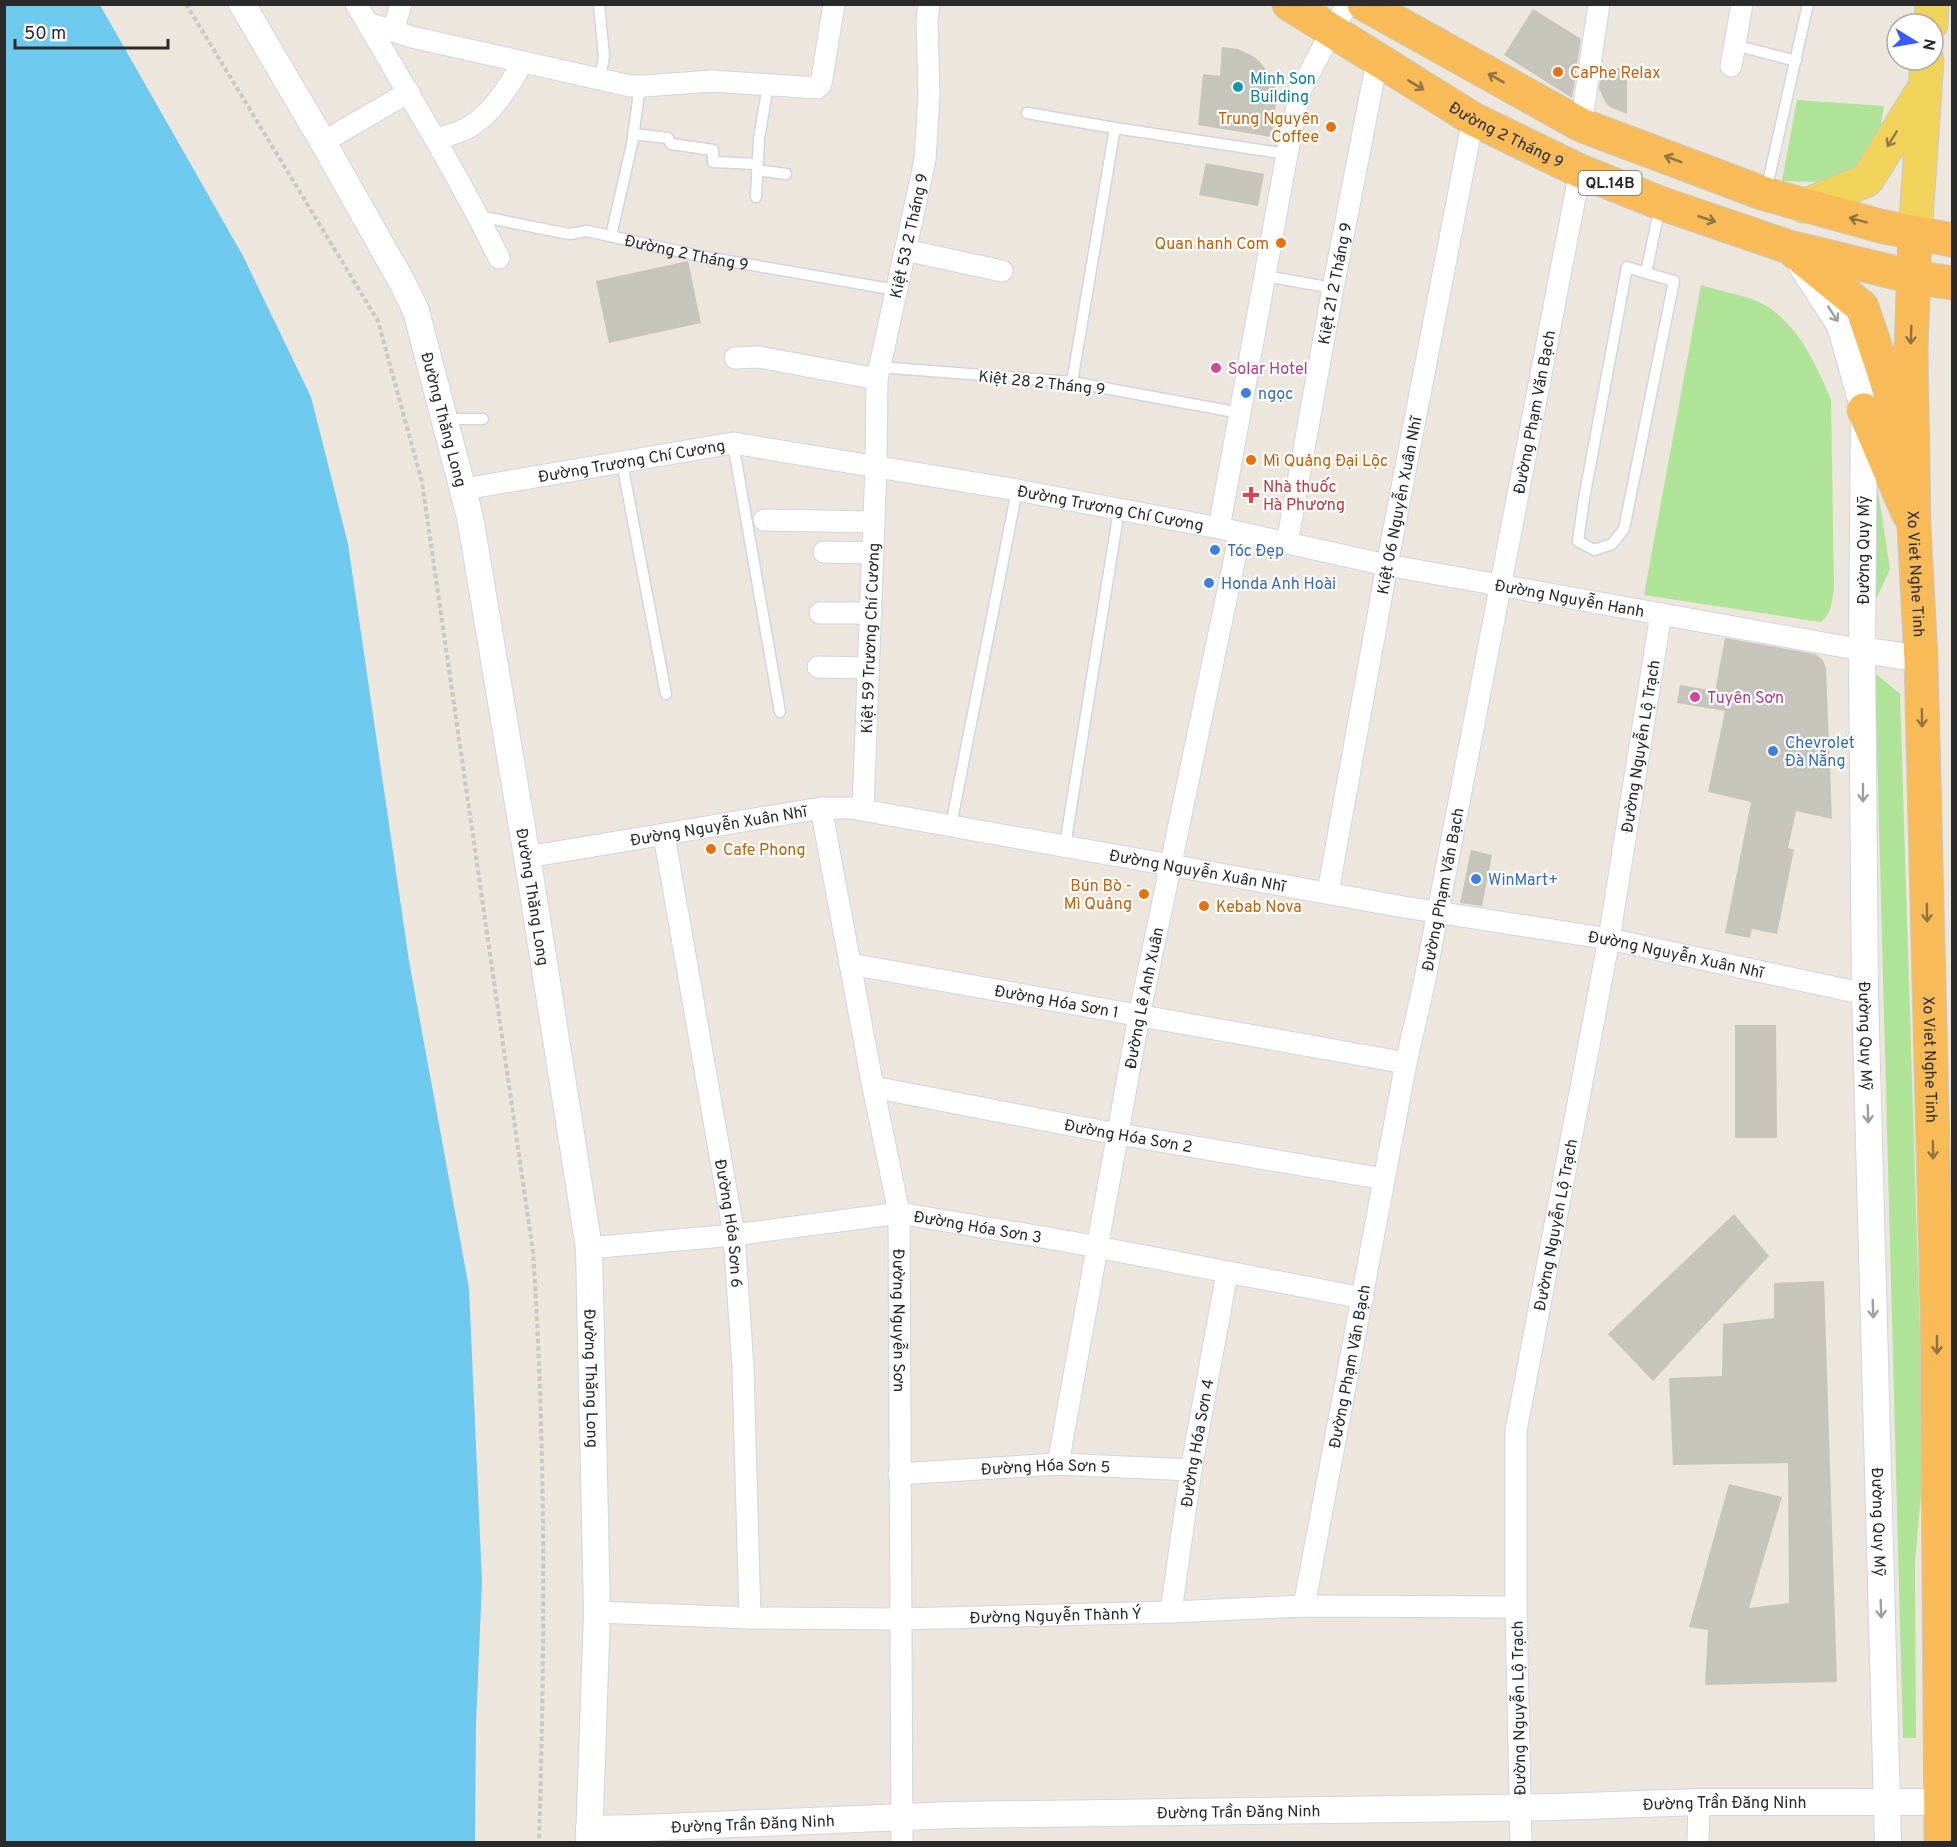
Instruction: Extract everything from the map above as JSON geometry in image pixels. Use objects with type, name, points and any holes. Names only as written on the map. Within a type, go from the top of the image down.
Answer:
[{"type":"highway","name":"Đường 2 Tháng 9","points":[[1289,4],[1473,119],[1580,171],[1660,203],[1789,247],[1913,277]]},
{"type":"highway","name":"QL.14B","points":[[1364,4],[1581,124],[1765,194],[1915,234],[1953,240]]},
{"type":"highway","name":"Xo Viet Nghe Tinh","points":[[1915,234],[1911,351],[1937,1309],[1941,1842]]},
{"type":"highway","points":[[1789,247],[1862,307],[1914,462]]},
{"type":"highway","name":"QL.14B","points":[[1913,277],[1953,283]]},
{"type":"highway","points":[[1864,410],[1914,526]]},
{"type":"main road","points":[[1804,206],[1867,180],[1925,75]]},
{"type":"main road","points":[[1915,234],[1925,75]]},
{"type":"street","name":"Đường Thăng Long","points":[[242,4],[323,142],[416,311],[464,489],[527,857],[589,1248],[597,1612],[589,1835]]},
{"type":"street","points":[[356,4],[381,32],[600,80],[640,86],[693,81],[817,88],[821,84],[834,4]]},
{"type":"street","points":[[369,4],[409,92],[479,216],[499,258]]},
{"type":"street","points":[[381,32],[401,4]]},
{"type":"street","name":"Kiệt 53 2 Tháng 9","points":[[876,466],[878,373],[925,160],[929,95],[929,4]]},
{"type":"street","name":"Đường Trương Chí Cương","points":[[464,489],[733,443],[1017,490],[1219,528],[1300,91],[1348,4]]},
{"type":"street","points":[[1581,124],[1599,4]]},
{"type":"street","points":[[1731,66],[1742,4]]},
{"type":"street","name":"Kiệt 21 2 Tháng 9","points":[[1287,543],[1377,61]]},
{"type":"street","points":[[436,140],[465,130],[478,120],[496,102],[522,63]]},
{"type":"street","points":[[323,142],[409,92]]},
{"type":"street","name":"Kiệt 06 Nguyễn Xuân Nhĩ","points":[[1328,892],[1387,565],[1473,119]]},
{"type":"street","name":"Đường Phạm Văn Bạch","points":[[1304,1606],[1406,1063],[1424,984],[1580,171]]},
{"type":"street","name":"Đường Quy Mỹ","points":[[1789,247],[1840,325],[1864,410],[1862,650],[1864,994],[1888,1842]]},
{"type":"street","points":[[905,250],[1002,271]]},
{"type":"street","points":[[735,357],[759,357],[878,373]]},
{"type":"street","name":"Kiệt 59 Trương Chí Cương","points":[[863,810],[876,466]]},
{"type":"street","points":[[764,520],[874,522]]},
{"type":"street","name":"Đường Nguyễn Hanh","points":[[1219,528],[1387,565],[1921,659]]},
{"type":"street","name":"Đường Lê Anh Xuân","points":[[1058,1464],[1139,1016],[1240,533]]},
{"type":"street","points":[[824,552],[873,553]]},
{"type":"street","points":[[820,613],[871,613]]},
{"type":"street","name":"Đường Nguyễn Lộ Trạch","points":[[1521,1842],[1516,1607],[1516,1431],[1608,939],[1661,614]]},
{"type":"street","points":[[818,667],[868,668]]},
{"type":"street","name":"Đường Nguyễn Xuân Nhĩ","points":[[527,857],[821,807],[863,810],[1438,912],[1608,939],[1864,994]]},
{"type":"street","name":"Đường Nguyễn Sơn","points":[[821,807],[899,1213],[902,1842]]},
{"type":"street","name":"Đường Hóa Sơn 6","points":[[664,835],[734,1236],[743,1368],[750,1618]]},
{"type":"street","name":"Đường Hóa Sơn 1","points":[[850,964],[1406,1063]]},
{"type":"street","name":"Đường Hóa Sơn 2","points":[[873,1087],[1118,1134],[1384,1179]]},
{"type":"street","name":"Đường Hóa Sơn 3","points":[[589,1248],[734,1236],[899,1213],[1363,1298]]},
{"type":"street","name":"Đường Hóa Sơn 4","points":[[1171,1612],[1191,1470],[1227,1273]]},
{"type":"street","name":"Đường Hóa Sơn 5","points":[[899,1474],[1058,1464],[1191,1470]]},
{"type":"street","name":"Đường Nguyễn Thành Ý","points":[[597,1612],[750,1618],[900,1619],[1304,1606],[1516,1607]]},
{"type":"street","points":[[1698,1802],[1698,1842]]},
{"type":"street","name":"Đường Trần Đăng Ninh","points":[[589,1835],[641,1828],[903,1817],[1698,1802],[1940,1802]]},
{"type":"lane","points":[[599,4],[604,57],[600,80]]},
{"type":"lane","points":[[1765,194],[1808,4]]},
{"type":"lane","points":[[1735,45],[1796,61]]},
{"type":"lane","points":[[756,196],[759,139],[768,85]]},
{"type":"lane","points":[[611,236],[633,134],[640,86]]},
{"type":"lane","points":[[1027,113],[1287,154]]},
{"type":"lane","points":[[1072,382],[1115,128]]},
{"type":"lane","points":[[633,134],[668,138],[671,144],[713,150],[713,162],[757,167],[786,174]]},
{"type":"lane","points":[[1646,273],[1660,203]]},
{"type":"lane","name":"Đường 2 Tháng 9","points":[[479,216],[570,234],[587,231],[700,256],[896,290]]},
{"type":"lane","points":[[1627,267],[1646,273],[1674,281],[1624,529],[1612,544],[1594,550],[1578,541],[1627,267]]},
{"type":"lane","points":[[1265,276],[1333,288]]},
{"type":"lane","name":"Kiệt 28 2 Tháng 9","points":[[878,373],[1072,382],[1240,413]]},
{"type":"lane","points":[[445,419],[483,419]]},
{"type":"lane","points":[[733,443],[780,712]]},
{"type":"lane","points":[[622,463],[666,694]]},
{"type":"lane","points":[[951,825],[1017,490]]},
{"type":"lane","points":[[1065,845],[1119,510]]},
{"type":"path","points":[[186,4],[378,321],[422,482],[533,1252],[540,1351],[542,1532],[539,1842]]},
{"type":"green space","points":[[1797,100],[1884,106],[1878,143],[1872,156],[1841,178],[1817,182],[1782,181]]},
{"type":"green space","points":[[1701,285],[1756,301],[1775,312],[1796,333],[1812,359],[1831,400],[1834,590],[1829,612],[1821,622],[1644,595]]},
{"type":"green space","points":[[1874,465],[1890,569],[1873,606]]},
{"type":"green space","points":[[1875,673],[1900,694],[1924,1463],[1915,1562],[1916,1738],[1903,1738]]},
{"type":"water","points":[[5,4],[100,5],[243,256],[311,397],[348,544],[409,961],[469,1288],[482,1582],[476,1724],[475,1842],[5,1842]]},
{"type":"building","points":[[1533,9],[1581,39],[1572,98],[1504,55]]},
{"type":"building","name":"Minh Son Building","points":[[1222,47],[1238,49],[1253,56],[1273,80],[1277,93],[1272,137],[1198,125],[1203,74],[1220,76]]},
{"type":"building","points":[[1602,67],[1627,69],[1627,114],[1606,103],[1599,89]]},
{"type":"building","points":[[1206,163],[1264,174],[1258,206],[1199,195]]},
{"type":"building","points":[[688,261],[701,323],[609,343],[596,281]]},
{"type":"building","name":"Chevrolet Đà Nẵng","points":[[1725,638],[1815,654],[1823,660],[1826,669],[1832,819],[1796,811],[1788,848],[1794,850],[1777,934],[1752,929],[1750,938],[1725,933],[1751,802],[1708,792],[1725,711],[1677,703],[1680,685],[1715,691]]},
{"type":"building","name":"WinMart+","points":[[1471,850],[1492,855],[1482,906],[1460,903]]},
{"type":"building","points":[[1735,1025],[1776,1025],[1777,1138],[1735,1138]]},
{"type":"building","points":[[1734,1214],[1769,1256],[1653,1381],[1608,1334]]},
{"type":"building","points":[[1824,1281],[1837,1682],[1705,1685],[1708,1630],[1689,1627],[1729,1484],[1782,1497],[1749,1608],[1789,1603],[1788,1463],[1673,1465],[1669,1378],[1722,1376],[1723,1324],[1774,1318],[1774,1283]]},
{"type":"place","name":"CaPhe Relax","points":[[1558,72]]},
{"type":"place","name":"Minh Son Building","points":[[1238,87]]},
{"type":"place","name":"Trung Nguyên Coffee","points":[[1331,127]]},
{"type":"place","name":"Quan hanh Com","points":[[1281,243]]},
{"type":"place","name":"Solar Hotel","points":[[1216,368]]},
{"type":"place","name":"ngọc","points":[[1246,393]]},
{"type":"place","name":"Mì Quảng Đại Lộc","points":[[1251,460]]},
{"type":"place","name":"Nhà thuốc Hà Phương","points":[[1251,495]]},
{"type":"place","name":"Tóc Đẹp","points":[[1215,550]]},
{"type":"place","name":"Honda Anh Hoài","points":[[1209,583]]},
{"type":"place","name":"Tuyên Sơn","points":[[1695,697]]},
{"type":"place","name":"Chevrolet Đà Nẵng","points":[[1773,751]]},
{"type":"place","name":"Cafe Phong","points":[[711,849]]},
{"type":"place","name":"WinMart+","points":[[1476,879]]},
{"type":"place","name":"Bún Bò - Mì Quảng","points":[[1144,894]]},
{"type":"place","name":"Kebab Nova","points":[[1204,906]]}]
